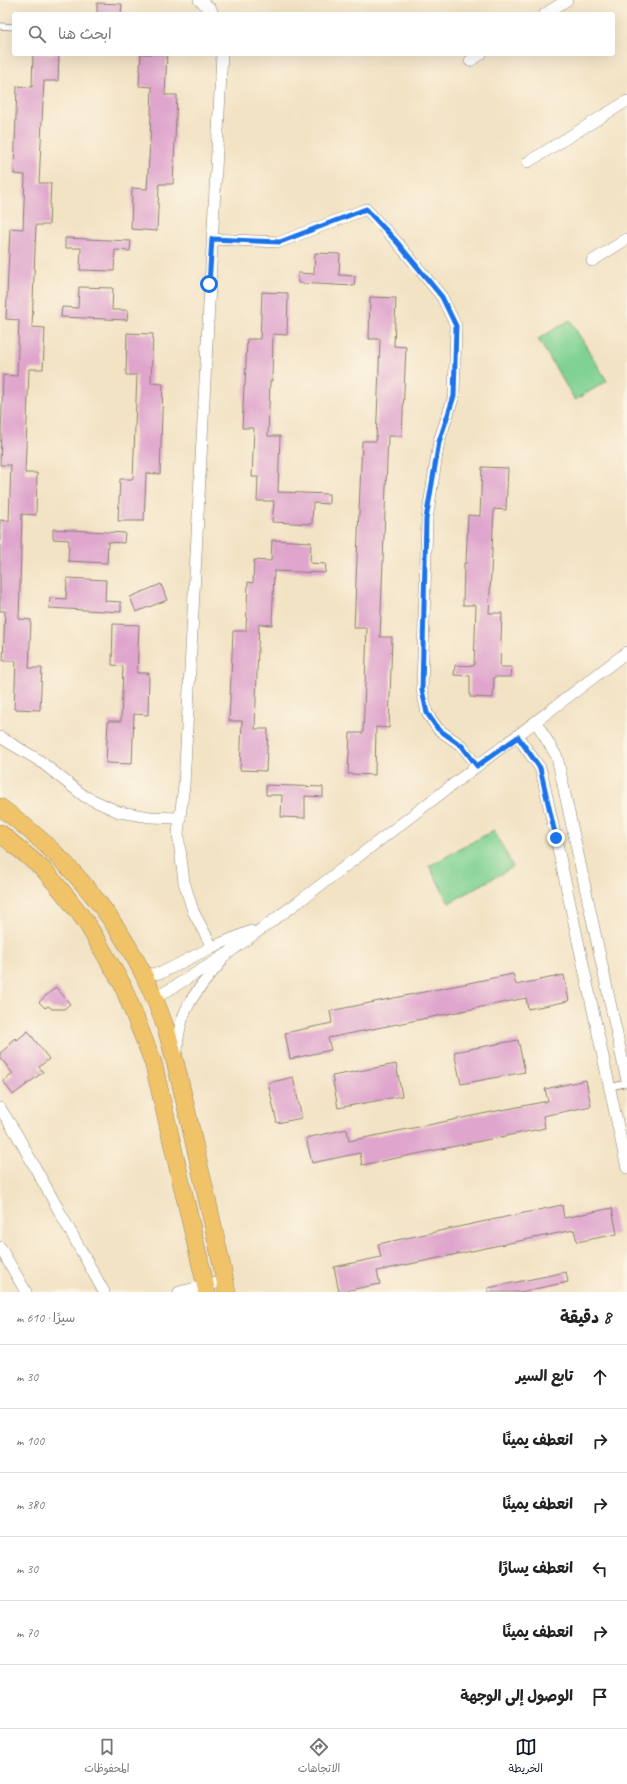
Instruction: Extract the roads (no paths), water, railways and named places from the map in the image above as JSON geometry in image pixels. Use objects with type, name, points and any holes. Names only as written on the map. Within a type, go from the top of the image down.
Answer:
[{"type":"main road","points":[[0,807],[46,844],[70,868],[109,916],[142,970],[166,1030],[179,1078],[226,1286]]},
{"type":"main road","points":[[0,833],[44,870],[66,896],[86,922],[122,984],[153,1062],[206,1288]]},
{"type":"street","points":[[199,0],[212,12]]},
{"type":"street","points":[[548,12],[567,0]]},
{"type":"street","points":[[212,947],[193,911],[184,882],[178,832],[184,785],[222,56]]},
{"type":"street","points":[[470,61],[478,56]]},
{"type":"street","points":[[528,162],[627,101]]},
{"type":"street","points":[[212,239],[280,242],[366,209],[396,241],[442,297],[456,326],[454,396],[439,442],[426,519],[422,690],[427,713],[438,729],[462,746],[477,766]]},
{"type":"street","points":[[592,261],[627,240]]},
{"type":"street","points":[[154,999],[227,954],[308,896],[477,766],[518,737],[627,652]]},
{"type":"street","points":[[536,722],[557,757],[627,1082]]},
{"type":"street","points":[[518,737],[540,768],[542,774],[627,1168]]},
{"type":"street","points":[[0,738],[40,761],[84,796],[119,812],[150,817],[180,818]]},
{"type":"street","points":[[142,970],[149,974],[161,974],[212,947],[266,925]]},
{"type":"street","points":[[179,1078],[177,1053],[180,1021],[194,994],[227,954]]},
{"type":"street","points":[[0,1108],[16,1133],[104,1292]]},
{"type":"street","points":[[0,1246],[26,1292]]},
{"type":"street","points":[[179,1292],[226,1286]]},
{"type":"lane","points":[[0,26],[12,27]]},
{"type":"lane","points":[[610,1087],[627,1082]]}]
